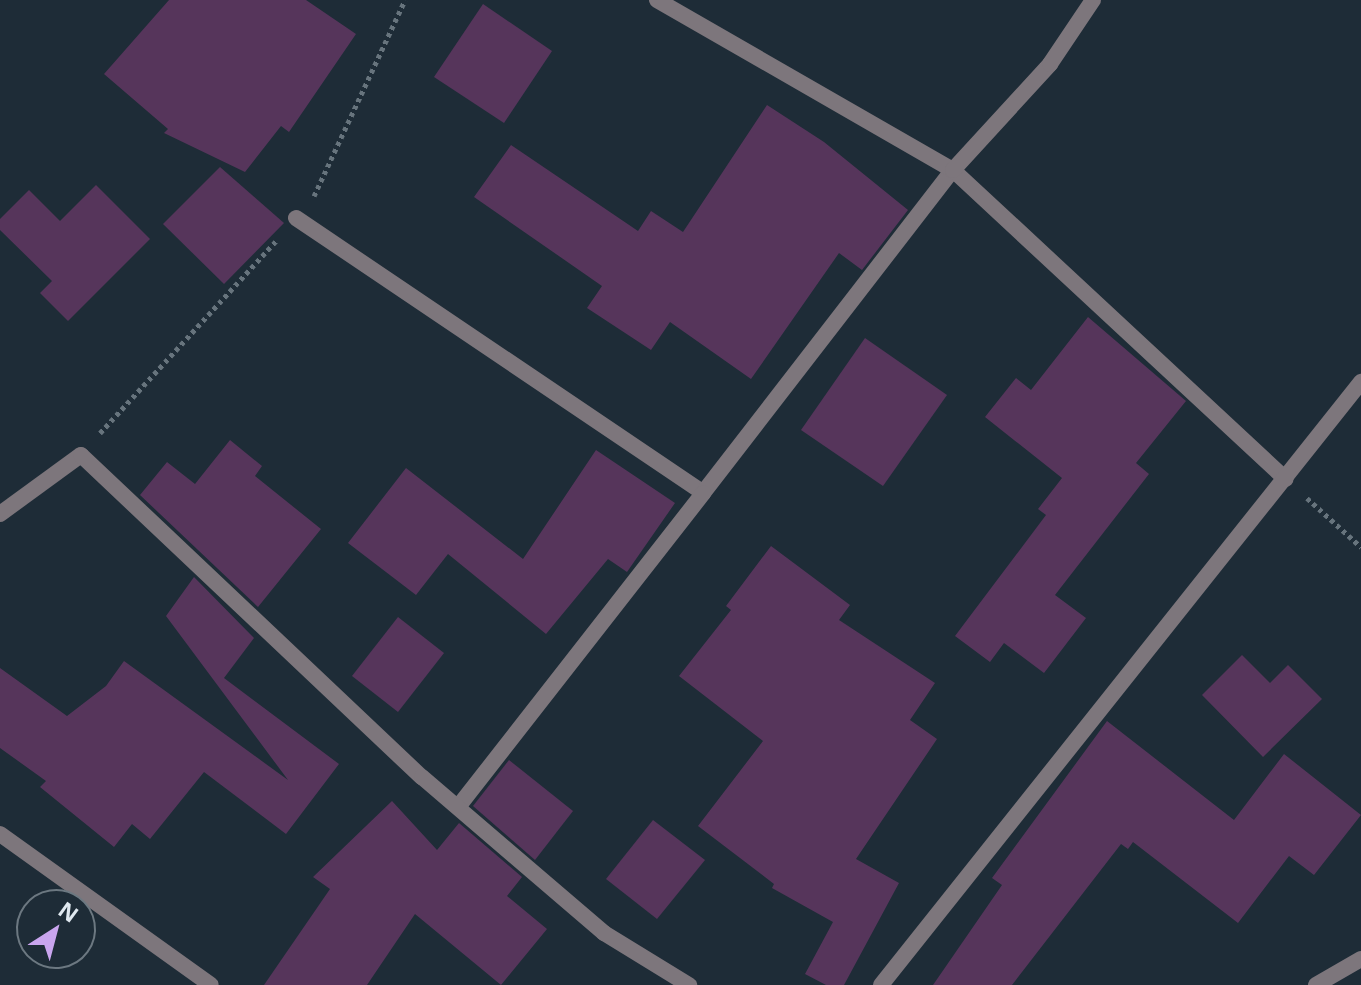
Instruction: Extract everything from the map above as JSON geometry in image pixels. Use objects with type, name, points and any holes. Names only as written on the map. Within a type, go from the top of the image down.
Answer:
[{"type":"street","points":[[458,807],[953,170],[1050,64],[1093,0]]},
{"type":"street","points":[[661,1],[953,170],[1286,479]]},
{"type":"street","points":[[296,218],[703,493]]},
{"type":"street","points":[[881,985],[1361,382]]},
{"type":"street","points":[[0,514],[81,455],[458,807],[604,933],[689,985]]},
{"type":"street","points":[[0,834],[211,985]]},
{"type":"street","points":[[1316,985],[1344,980],[1361,959]]},
{"type":"path","points":[[81,455],[319,189],[405,0]]},
{"type":"path","points":[[1286,479],[1361,547]]},
{"type":"building","points":[[169,0],[306,0],[356,34],[289,132],[281,126],[245,172],[164,133],[168,129],[104,74]]},
{"type":"building","points":[[483,4],[552,51],[504,123],[434,77]]},
{"type":"building","points":[[767,105],[824,142],[908,210],[862,270],[839,253],[751,379],[670,322],[651,350],[587,308],[602,286],[474,197],[511,145],[638,231],[651,211],[683,232]]},
{"type":"building","points":[[220,167],[284,223],[224,284],[163,224]]},
{"type":"building","points":[[96,185],[150,239],[68,321],[40,293],[52,281],[0,230],[0,219],[29,190],[60,221]]},
{"type":"building","points":[[1088,317],[1186,401],[1136,463],[1149,474],[1055,595],[1086,618],[1044,673],[1004,643],[990,662],[955,636],[1046,515],[1038,509],[1062,478],[985,417],[1016,378],[1031,390]]},
{"type":"building","points":[[865,338],[947,395],[883,486],[801,430]]},
{"type":"building","points":[[230,440],[262,466],[255,476],[321,529],[258,607],[140,495],[167,462],[195,484]]},
{"type":"building","points":[[596,450],[675,503],[627,572],[608,559],[546,634],[448,554],[416,595],[348,543],[406,468],[523,559]]},
{"type":"building","points":[[771,546],[850,605],[839,620],[935,683],[910,720],[937,739],[856,859],[899,883],[844,985],[826,985],[805,974],[833,922],[772,888],[774,884],[698,826],[763,741],[679,676],[731,610],[726,606]]},
{"type":"building","points":[[194,577],[254,638],[224,678],[339,764],[286,834],[204,772],[150,839],[132,824],[114,847],[40,787],[46,781],[0,748],[0,668],[67,716],[106,686],[124,661],[288,780],[166,616]]},
{"type":"building","points":[[398,617],[444,653],[398,712],[352,676]]},
{"type":"building","points":[[1242,655],[1270,683],[1288,665],[1322,699],[1263,757],[1202,695]]},
{"type":"building","points":[[1107,721],[1234,820],[1284,754],[1361,815],[1314,875],[1289,856],[1238,923],[1133,842],[1128,849],[1121,844],[1012,985],[933,985],[1002,885],[992,878]]},
{"type":"building","points":[[509,760],[573,811],[535,860],[473,806]]},
{"type":"building","points":[[392,801],[437,850],[459,823],[522,877],[507,896],[547,929],[501,985],[415,914],[367,985],[264,985],[330,889],[313,877]]},
{"type":"building","points":[[653,820],[705,860],[657,919],[606,879]]}]
